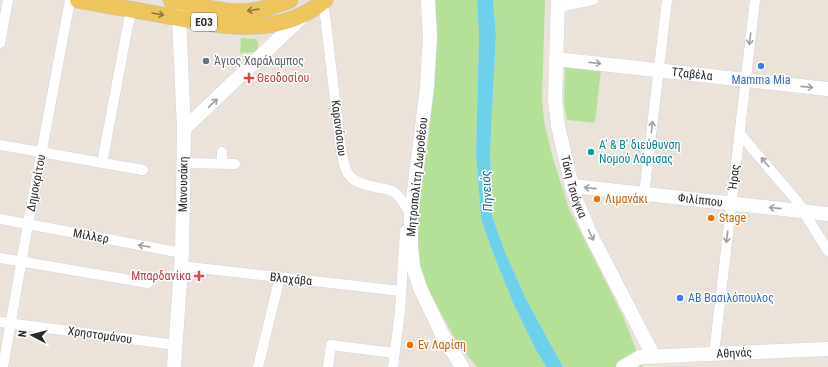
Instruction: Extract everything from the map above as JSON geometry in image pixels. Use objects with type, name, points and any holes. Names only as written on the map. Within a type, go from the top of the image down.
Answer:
[{"type":"main road","name":"ΕΟ3","points":[[78,0],[179,18],[248,27],[275,24],[304,15],[324,1]]},
{"type":"main road","name":"ΕΟ3","points":[[177,1],[228,11],[243,12],[263,9],[290,0]]},
{"type":"street","points":[[0,43],[8,0]]},
{"type":"street","name":"Δημοκρίτου","points":[[3,367],[70,0]]},
{"type":"street","name":"Μητροπολίτη Δωροθέου","points":[[392,367],[402,291],[401,275],[427,80],[430,37],[428,0]]},
{"type":"street","points":[[558,3],[592,0]]},
{"type":"street","points":[[644,194],[667,0]]},
{"type":"street","name":"Ήρας","points":[[714,354],[755,0]]},
{"type":"street","name":"Μανουσάκη","points":[[174,367],[182,259],[184,163],[184,129],[177,1]]},
{"type":"street","name":"Καρανάσιου","points":[[324,1],[344,166],[355,182],[393,192],[409,212]]},
{"type":"street","name":"Τάκη Τσιόγκα","points":[[558,3],[554,90],[556,117],[572,186],[589,231],[654,357]]},
{"type":"street","points":[[102,163],[131,9]]},
{"type":"street","points":[[184,129],[304,15]]},
{"type":"street","name":"Τζαβέλα","points":[[556,58],[828,89]]},
{"type":"street","points":[[739,133],[797,200],[828,251]]},
{"type":"street","points":[[0,144],[143,170]]},
{"type":"street","points":[[222,152],[222,164]]},
{"type":"street","points":[[184,163],[235,164]]},
{"type":"street","name":"Φιλίππου","points":[[572,186],[828,214]]},
{"type":"street","name":"Μητροπολίτη Δωροθέου","points":[[409,212],[413,266],[442,334],[462,367]]},
{"type":"street","name":"Μίλλερ","points":[[0,219],[182,259]]},
{"type":"street","points":[[0,258],[148,283]]},
{"type":"street","name":"Βλαχάβα","points":[[182,259],[280,277],[402,291]]},
{"type":"street","points":[[258,367],[280,277]]},
{"type":"street","name":"Χρηστομάνου","points":[[0,322],[176,345]]},
{"type":"street","points":[[328,367],[331,345],[394,353]]},
{"type":"street","name":"Αθηνάς","points":[[623,367],[640,357],[828,349]]},
{"type":"green space","points":[[432,0],[477,0],[479,36],[476,153],[481,219],[513,303],[546,367],[477,367],[454,337],[424,282],[415,244]]},
{"type":"green space","points":[[493,0],[545,0],[542,100],[544,121],[552,155],[569,209],[623,316],[643,367],[563,367],[525,297],[506,254],[492,216],[490,154],[496,34]]},
{"type":"green space","points":[[241,38],[256,39],[258,42],[258,49],[255,52],[240,53]]},
{"type":"green space","points":[[565,67],[601,70],[595,123],[567,120],[564,102]]},
{"type":"water","name":"Πηνειός","points":[[477,0],[493,0],[496,34],[490,154],[492,216],[506,254],[525,297],[563,367],[546,367],[536,350],[513,303],[481,219],[476,153],[479,36]]},
{"type":"place","name":"Άγιος Χαράλαμπος","points":[[206,61]]},
{"type":"place","name":"Mamma Mia","points":[[761,66]]},
{"type":"place","name":"Θεοδοσίου","points":[[249,78]]},
{"type":"place","name":"Α' & Β' διεύθυνση Νομού Λάρισας","points":[[591,152]]},
{"type":"place","name":"Λιμανάκι","points":[[597,199]]},
{"type":"place","name":"Stage","points":[[711,218]]},
{"type":"place","name":"Μπαρδανίκα","points":[[199,276]]},
{"type":"place","name":"ΑΒ Βασιλόπουλος","points":[[680,298]]},
{"type":"place","name":"Εν Λαρίση","points":[[410,345]]}]
